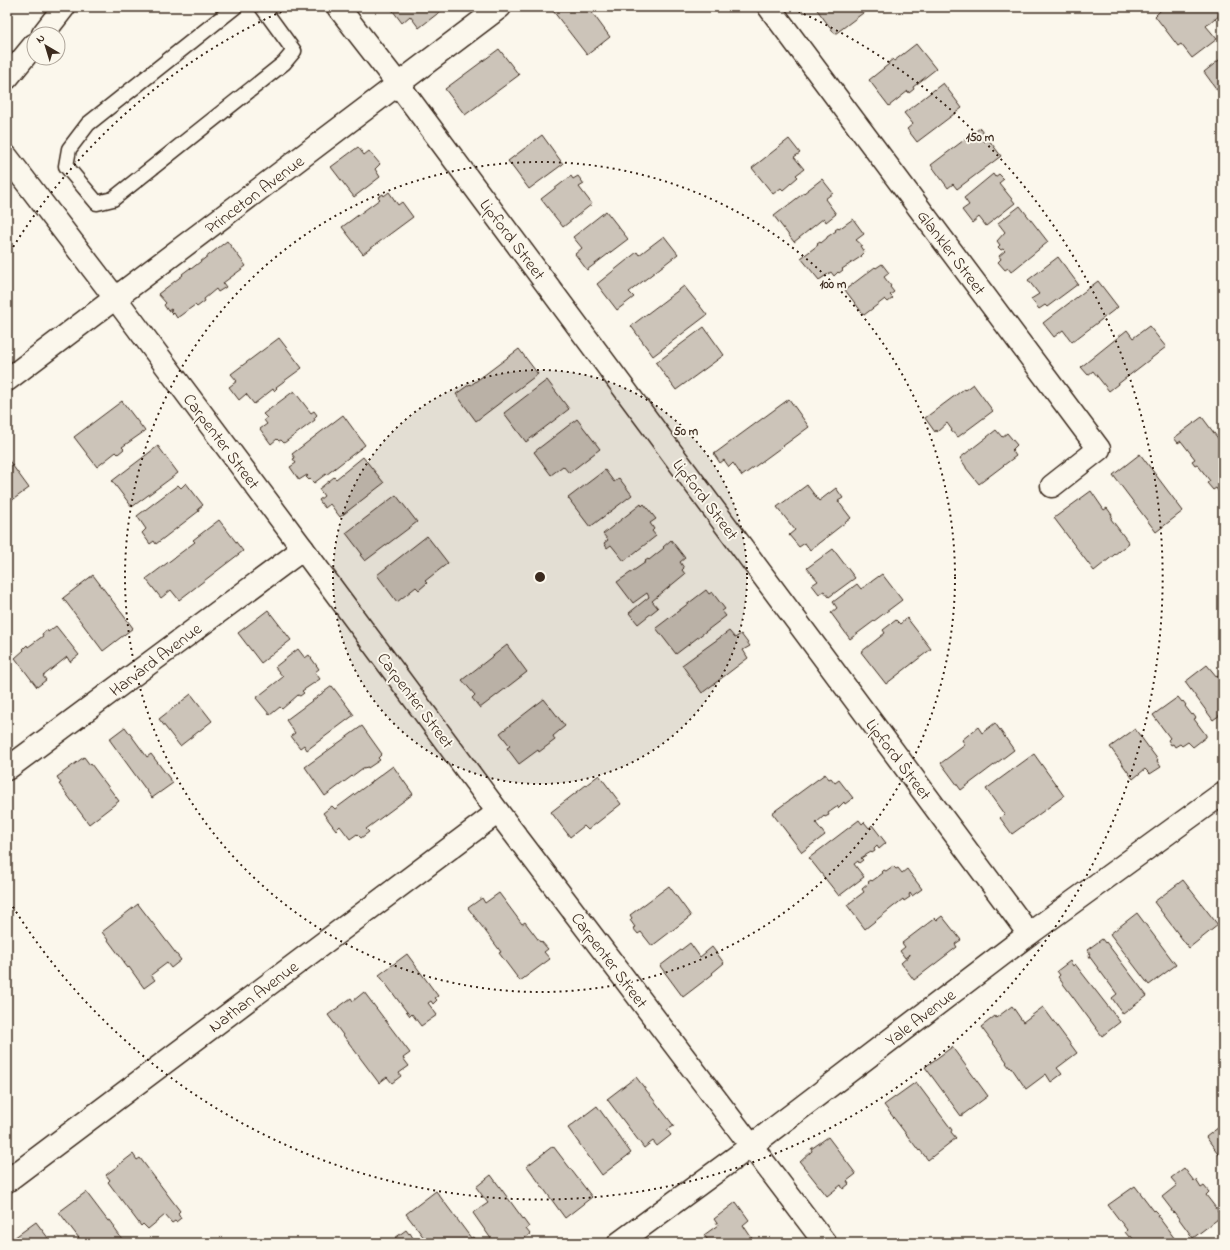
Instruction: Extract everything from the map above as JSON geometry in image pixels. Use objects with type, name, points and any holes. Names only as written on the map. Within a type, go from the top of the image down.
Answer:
[{"type":"street","points":[[49,26],[64,7]]},
{"type":"street","name":"Lipford Street","points":[[338,7],[398,84],[1029,934]]},
{"type":"street","name":"Princeton Avenue","points":[[7,380],[500,7]]},
{"type":"street","name":"Glankler Street","points":[[769,7],[1099,449],[1052,486]]},
{"type":"street","points":[[7,78],[26,54]]},
{"type":"street","name":"Carpenter Street","points":[[7,157],[116,299],[498,812],[825,1243]]},
{"type":"street","name":"Harvard Avenue","points":[[7,769],[303,549]]},
{"type":"street","name":"Yale Avenue","points":[[619,1243],[751,1146],[1029,934],[1223,793]]},
{"type":"street","name":"Nathan Avenue","points":[[7,1181],[498,812]]},
{"type":"lane","points":[[235,7],[88,124],[69,149],[66,166],[97,203],[113,199],[284,63],[294,51],[262,7]]},
{"type":"building","points":[[390,7],[446,7],[419,28],[410,16],[402,23]]},
{"type":"building","points":[[550,7],[588,7],[610,37],[587,55]]},
{"type":"building","points":[[815,7],[871,7],[835,34]]},
{"type":"building","points":[[1164,7],[1165,9],[1167,7],[1223,7],[1223,11],[1218,15],[1219,16],[1206,26],[1217,39],[1192,58],[1181,44],[1178,46],[1155,16]]},
{"type":"building","points":[[916,44],[936,69],[913,87],[914,89],[909,93],[908,91],[889,106],[869,80],[893,59],[894,61]]},
{"type":"building","points":[[499,49],[519,75],[465,115],[445,89]]},
{"type":"building","points":[[1223,57],[1223,98],[1204,72]]},
{"type":"building","points":[[943,83],[962,108],[917,142],[907,129],[913,124],[904,113]]},
{"type":"building","points":[[980,128],[1001,156],[957,189],[953,184],[948,188],[931,165]]},
{"type":"building","points":[[542,135],[563,164],[529,189],[508,161]]},
{"type":"building","points":[[789,139],[800,153],[794,157],[804,169],[796,175],[798,177],[783,190],[781,188],[773,194],[752,168]]},
{"type":"building","points":[[358,147],[364,155],[369,151],[380,164],[375,169],[380,177],[354,197],[331,167]]},
{"type":"building","points":[[993,174],[995,177],[999,174],[1004,179],[999,183],[1015,203],[986,226],[979,217],[972,223],[962,210],[969,205],[964,198]]},
{"type":"building","points":[[571,176],[573,179],[578,176],[584,184],[579,187],[592,204],[563,227],[541,199]]},
{"type":"building","points":[[822,179],[833,193],[825,199],[836,214],[826,222],[824,218],[794,242],[774,216]]},
{"type":"building","points":[[389,192],[398,205],[402,202],[413,217],[363,254],[342,227],[380,199],[378,197],[383,194],[384,196]]},
{"type":"building","points":[[1020,206],[1048,242],[1011,272],[1008,268],[1005,270],[998,262],[1001,259],[999,256],[1005,251],[998,247],[1000,245],[997,241],[1005,232],[998,223]]},
{"type":"building","points":[[606,211],[628,239],[587,270],[575,254],[582,248],[573,237]]},
{"type":"building","points":[[853,219],[864,234],[856,240],[862,245],[860,246],[864,252],[861,255],[862,256],[834,276],[831,272],[819,280],[801,258],[818,245],[817,244],[820,242],[821,243],[836,231],[835,230],[838,228],[839,229]]},
{"type":"building","points":[[664,236],[678,254],[629,292],[634,297],[617,310],[597,284],[637,252],[639,255]]},
{"type":"building","points":[[227,241],[246,266],[223,283],[226,287],[218,292],[216,289],[197,307],[195,305],[177,318],[174,313],[173,314],[170,311],[172,310],[171,309],[168,311],[164,305],[166,303],[158,294],[183,275],[182,274],[190,268],[191,269]]},
{"type":"building","points":[[1058,257],[1078,284],[1047,307],[1045,305],[1039,309],[1031,299],[1039,294],[1028,280]]},
{"type":"building","points":[[882,264],[889,273],[884,277],[894,292],[890,295],[893,298],[888,302],[885,299],[864,315],[845,290],[875,267],[876,268]]},
{"type":"building","points":[[1098,281],[1118,307],[1072,342],[1063,330],[1054,337],[1043,323]]},
{"type":"building","points":[[684,286],[707,315],[653,356],[631,326]]},
{"type":"building","points":[[1149,326],[1166,347],[1109,391],[1093,371],[1088,375],[1081,367],[1127,330],[1133,338]]},
{"type":"building","points":[[704,327],[724,355],[676,390],[656,363]]},
{"type":"building","points":[[279,338],[302,368],[276,387],[277,388],[274,391],[273,389],[254,404],[246,394],[239,400],[229,387],[237,381],[231,374]]},
{"type":"building","points":[[519,349],[538,374],[476,421],[456,394],[470,384],[471,385]]},
{"type":"building","points":[[547,380],[569,409],[526,442],[504,413]]},
{"type":"building","points":[[973,384],[993,411],[958,437],[951,431],[952,430],[947,423],[935,432],[925,418]]},
{"type":"building","points":[[294,391],[311,413],[314,411],[317,415],[314,418],[315,420],[284,443],[277,439],[271,444],[260,429],[267,424],[264,420],[267,418],[263,414]]},
{"type":"building","points":[[789,399],[809,427],[742,476],[733,463],[729,467],[724,460],[720,463],[714,454]]},
{"type":"building","points":[[122,401],[145,431],[122,447],[124,449],[118,454],[116,452],[97,467],[74,437]]},
{"type":"building","points":[[343,415],[365,445],[314,483],[306,477],[308,476],[307,475],[299,480],[290,467],[296,463],[292,454]]},
{"type":"building","points":[[1202,417],[1223,445],[1223,498],[1216,488],[1213,490],[1207,483],[1210,481],[1197,464],[1195,465],[1192,461],[1195,459],[1181,441],[1178,443],[1174,438]]},
{"type":"building","points":[[577,419],[600,449],[569,473],[563,466],[551,475],[534,452]]},
{"type":"building","points":[[996,430],[1002,437],[1007,433],[1017,445],[1012,450],[1016,456],[979,484],[960,458]]},
{"type":"building","points":[[158,446],[178,473],[132,507],[112,481]]},
{"type":"building","points":[[1140,454],[1183,511],[1156,532],[1113,475]]},
{"type":"building","points":[[363,457],[384,483],[340,517],[330,504],[325,508],[321,503],[319,500],[324,496],[319,489],[334,477],[336,479]]},
{"type":"building","points":[[7,458],[29,488],[7,504]]},
{"type":"building","points":[[605,470],[614,482],[619,478],[632,495],[590,527],[568,498]]},
{"type":"building","points":[[186,483],[203,505],[198,509],[199,511],[156,544],[154,541],[150,544],[142,533],[146,529],[137,516],[178,485],[181,488]]},
{"type":"building","points":[[807,485],[819,501],[836,488],[843,498],[838,501],[851,518],[810,550],[805,543],[799,547],[789,535],[795,530],[777,507]]},
{"type":"building","points":[[1091,491],[1104,510],[1107,508],[1112,515],[1111,519],[1129,543],[1094,571],[1054,518]]},
{"type":"building","points":[[396,495],[417,522],[365,561],[360,555],[362,554],[346,533]]},
{"type":"building","points":[[641,504],[642,506],[644,504],[656,519],[650,523],[654,529],[652,531],[656,536],[624,561],[611,545],[607,548],[604,543],[608,540],[603,534]]},
{"type":"building","points":[[219,520],[243,551],[179,600],[171,590],[161,598],[146,579],[195,542],[193,540]]},
{"type":"building","points":[[427,536],[448,563],[425,581],[427,583],[419,590],[416,587],[397,602],[377,575]]},
{"type":"building","points":[[671,540],[685,558],[680,562],[684,568],[682,570],[685,574],[652,601],[658,608],[638,624],[629,613],[649,597],[647,593],[633,603],[617,582],[646,562],[645,561],[648,559],[649,560],[664,548],[663,547]]},
{"type":"building","points":[[833,549],[855,578],[829,597],[824,591],[819,594],[812,585],[818,581],[807,568]]},
{"type":"building","points":[[882,574],[902,600],[850,639],[831,613],[837,608],[833,602],[857,584],[861,589]]},
{"type":"building","points":[[93,575],[133,628],[103,651],[63,598]]},
{"type":"building","points":[[706,590],[709,594],[712,592],[725,609],[722,611],[726,616],[676,654],[656,628]]},
{"type":"building","points":[[268,610],[291,640],[261,663],[238,633]]},
{"type":"building","points":[[907,618],[931,649],[886,684],[861,652],[885,633],[883,630],[896,620],[900,624]]},
{"type":"building","points":[[56,626],[79,655],[70,662],[67,657],[43,676],[46,680],[37,687],[15,658],[27,645],[28,647],[43,636],[42,634],[47,630],[48,632]]},
{"type":"building","points":[[729,631],[735,638],[741,634],[750,646],[743,650],[748,658],[702,693],[682,665]]},
{"type":"building","points":[[507,645],[527,672],[480,708],[472,698],[475,695],[462,680]]},
{"type":"building","points":[[298,649],[305,658],[309,655],[319,669],[315,672],[320,679],[302,691],[304,693],[300,696],[298,695],[282,709],[280,707],[270,715],[256,698],[283,677],[275,667]]},
{"type":"building","points":[[1207,665],[1217,677],[1223,673],[1223,715],[1220,715],[1213,720],[1185,682]]},
{"type":"building","points":[[332,686],[354,715],[307,750],[304,745],[300,748],[291,736],[295,733],[286,720]]},
{"type":"building","points":[[191,694],[212,721],[180,746],[159,719]]},
{"type":"building","points":[[1178,697],[1196,718],[1194,719],[1206,735],[1206,737],[1193,747],[1188,742],[1182,746],[1180,744],[1175,747],[1173,744],[1171,745],[1168,740],[1170,738],[1153,715]]},
{"type":"building","points":[[544,699],[565,726],[553,736],[555,740],[519,764],[507,748],[510,746],[500,733]]},
{"type":"building","points":[[995,723],[1014,750],[961,790],[941,763],[965,745],[962,740],[978,727],[982,733]]},
{"type":"building","points":[[362,726],[382,754],[378,758],[380,760],[368,768],[363,768],[325,796],[305,767]]},
{"type":"building","points":[[125,727],[147,757],[151,754],[173,783],[152,798],[109,739]]},
{"type":"building","points":[[1135,729],[1158,760],[1157,761],[1161,767],[1150,774],[1145,769],[1133,779],[1110,747]]},
{"type":"building","points":[[1034,754],[1064,796],[1012,834],[1000,818],[1004,814],[986,789]]},
{"type":"building","points":[[84,757],[119,801],[89,824],[59,784],[61,783],[57,777]]},
{"type":"building","points":[[393,766],[413,794],[366,829],[369,832],[361,838],[357,834],[350,839],[340,826],[336,830],[323,813],[332,806],[335,809]]},
{"type":"building","points":[[825,774],[835,783],[839,780],[853,798],[845,804],[844,802],[838,808],[838,806],[828,813],[829,815],[824,816],[816,823],[825,835],[802,852],[772,813]]},
{"type":"building","points":[[599,775],[621,804],[588,830],[584,826],[570,837],[551,812]]},
{"type":"building","points":[[859,820],[862,824],[864,822],[869,828],[872,825],[886,843],[879,849],[877,846],[874,849],[875,851],[861,858],[863,860],[859,863],[858,861],[854,864],[864,877],[839,896],[809,858]]},
{"type":"building","points":[[893,866],[896,869],[898,868],[902,873],[907,869],[922,889],[912,896],[910,893],[910,897],[904,901],[903,899],[865,929],[847,905],[864,892],[862,889],[869,883],[868,882],[871,880],[872,881],[883,873],[882,872],[884,870],[886,871]]},
{"type":"building","points":[[1183,880],[1218,925],[1189,948],[1154,902]]},
{"type":"building","points":[[669,886],[691,916],[652,946],[641,932],[638,934],[633,928],[635,927],[630,920],[632,918],[630,915]]},
{"type":"building","points":[[499,893],[522,924],[525,922],[540,942],[541,941],[548,949],[544,952],[550,959],[520,981],[499,953],[501,952],[468,908],[482,898],[485,903]]},
{"type":"building","points":[[138,904],[181,960],[171,968],[167,963],[151,975],[155,980],[144,988],[102,932]]},
{"type":"building","points":[[1137,913],[1176,965],[1149,985],[1110,934]]},
{"type":"building","points":[[942,916],[961,940],[955,944],[957,947],[914,980],[901,963],[910,955],[905,958],[900,951],[905,947],[902,943],[935,918],[937,920]]},
{"type":"building","points":[[1102,939],[1105,943],[1106,942],[1147,996],[1123,1014],[1112,998],[1117,994],[1089,956],[1090,954],[1087,950]]},
{"type":"building","points":[[690,943],[700,957],[712,947],[724,963],[712,973],[713,974],[683,997],[660,966]]},
{"type":"building","points":[[407,954],[438,996],[435,998],[437,1000],[433,1004],[431,1001],[428,1003],[437,1015],[421,1026],[412,1014],[410,1016],[379,975]]},
{"type":"building","points":[[1070,961],[1073,966],[1075,964],[1120,1022],[1102,1036],[1058,977],[1060,975],[1057,971]]},
{"type":"building","points":[[364,992],[410,1053],[403,1058],[409,1066],[399,1073],[401,1076],[392,1083],[387,1077],[379,1083],[328,1015],[351,998],[353,1001]]},
{"type":"building","points":[[1012,1006],[1023,1022],[1043,1007],[1077,1053],[1057,1068],[1062,1074],[1051,1082],[1046,1074],[1026,1089],[981,1027],[995,1016],[996,1018]]},
{"type":"building","points":[[952,1047],[988,1096],[961,1116],[925,1067]]},
{"type":"building","points":[[636,1077],[674,1126],[667,1130],[671,1135],[657,1146],[653,1141],[644,1148],[607,1099]]},
{"type":"building","points":[[916,1082],[952,1130],[951,1132],[956,1138],[928,1160],[920,1150],[919,1151],[884,1105]]},
{"type":"building","points":[[597,1106],[631,1153],[602,1175],[568,1128]]},
{"type":"building","points":[[1223,1124],[1223,1160],[1206,1137]]},
{"type":"building","points":[[828,1137],[856,1174],[847,1181],[849,1184],[843,1189],[841,1185],[827,1196],[800,1162],[812,1151],[811,1149]]},
{"type":"building","points":[[553,1146],[592,1197],[565,1218],[527,1166]]},
{"type":"building","points":[[133,1154],[137,1160],[140,1158],[180,1211],[178,1213],[181,1218],[176,1222],[175,1221],[172,1223],[165,1215],[148,1229],[143,1224],[141,1226],[108,1182],[110,1180],[106,1175]]},
{"type":"building","points":[[1184,1168],[1194,1181],[1196,1180],[1201,1188],[1204,1186],[1209,1192],[1206,1195],[1222,1216],[1193,1238],[1162,1197],[1177,1185],[1171,1178]]},
{"type":"building","points":[[491,1175],[529,1227],[526,1229],[530,1234],[518,1243],[494,1243],[473,1213],[488,1203],[476,1187]]},
{"type":"building","points":[[1135,1186],[1154,1211],[1155,1210],[1159,1214],[1157,1215],[1178,1243],[1136,1243],[1131,1236],[1129,1237],[1125,1232],[1127,1230],[1108,1205]]},
{"type":"building","points":[[436,1191],[471,1238],[473,1237],[478,1243],[428,1243],[406,1214]]},
{"type":"building","points":[[86,1192],[108,1221],[110,1220],[125,1243],[80,1243],[82,1242],[59,1212]]},
{"type":"building","points":[[736,1202],[749,1220],[743,1225],[755,1243],[710,1243],[704,1235],[718,1225],[714,1219]]},
{"type":"building","points":[[36,1222],[52,1243],[7,1243]]},
{"type":"building","points":[[406,1230],[409,1234],[410,1233],[416,1243],[392,1243],[396,1240],[395,1238]]}]
